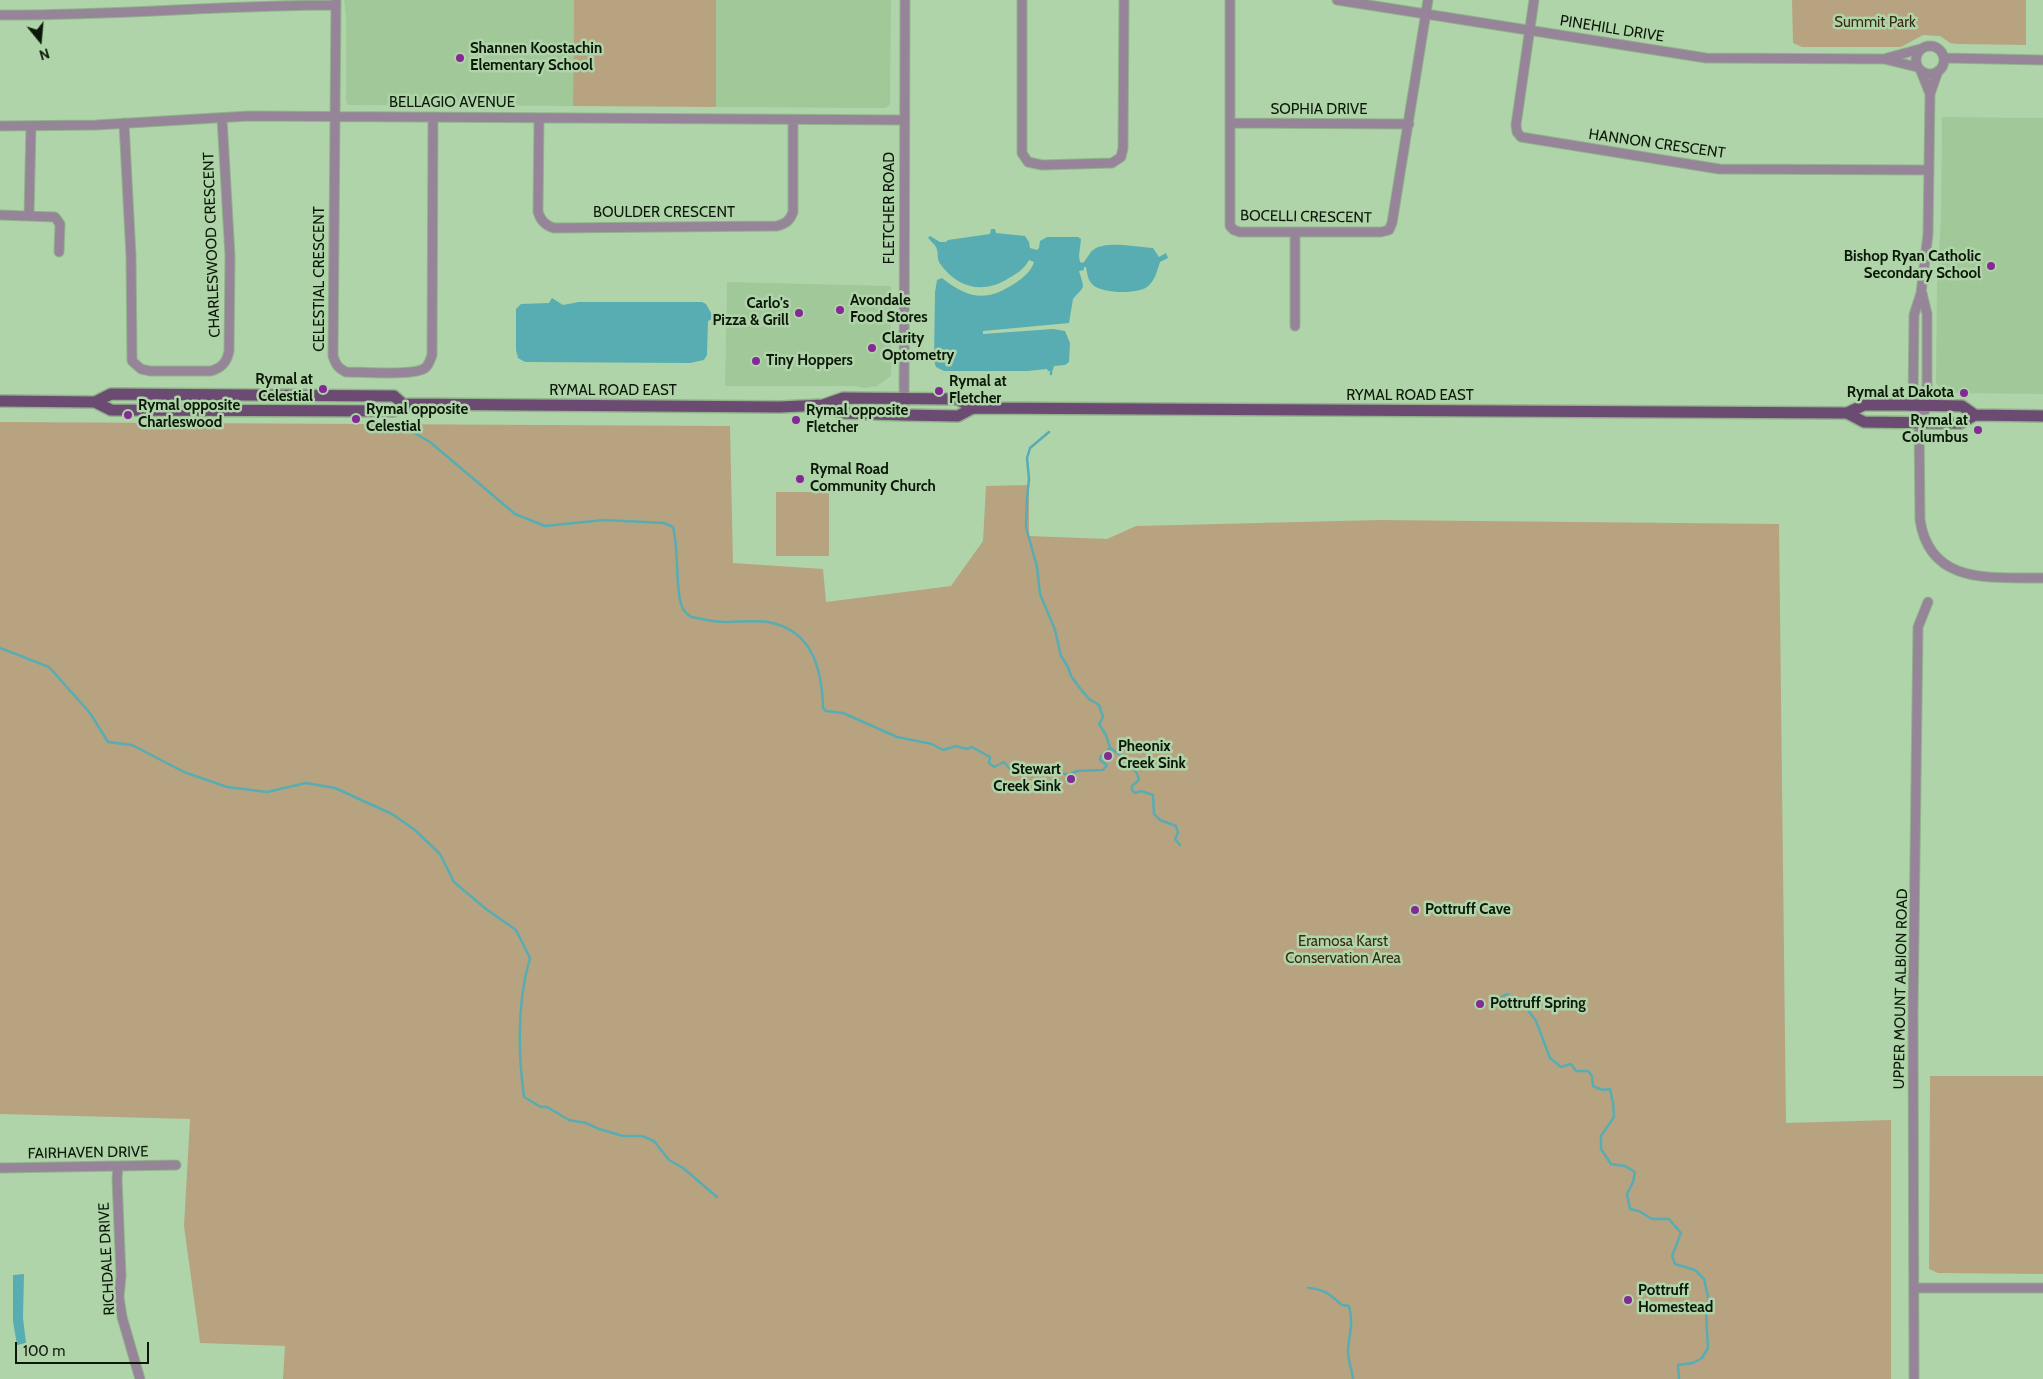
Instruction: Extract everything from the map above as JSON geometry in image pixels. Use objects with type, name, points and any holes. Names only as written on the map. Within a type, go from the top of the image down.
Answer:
[{"type":"main road","name":"RYMAL ROAD EAST","points":[[0,402],[96,402],[112,410],[394,411],[403,404],[780,407],[823,405],[843,398],[903,398],[957,399],[973,408]]},
{"type":"main road","name":"RYMAL ROAD EAST","points":[[823,405],[842,414],[958,416],[973,408],[1569,413],[1847,413],[1864,405],[1962,406],[1975,415]]},
{"type":"main road","name":"RYMAL ROAD EAST","points":[[1847,413],[1864,422],[1961,423],[1975,415],[2043,416]]},
{"type":"street","name":"FLETCHER ROAD","points":[[904,415],[905,0]]},
{"type":"street","points":[[1022,0],[1022,153],[1028,162],[1042,165],[1112,163],[1121,157],[1124,148],[1124,0]]},
{"type":"street","name":"BOCELLI CRESCENT","points":[[1230,0],[1230,226],[1238,232],[1381,232],[1388,230],[1392,225],[1428,0]]},
{"type":"street","name":"PINEHILL DRIVE","points":[[1337,0],[1706,58],[1884,59],[1919,69]]},
{"type":"street","points":[[1529,30],[1534,0]]},
{"type":"street","points":[[0,15],[80,15],[336,2],[335,116]]},
{"type":"street","name":"HANNON CRESCENT","points":[[1529,30],[1516,125],[1516,131],[1521,137],[1719,169],[1929,170]]},
{"type":"street","points":[[1930,94],[1915,60],[1920,49],[1928,46],[1937,47],[1944,58],[1943,66],[1938,71],[1930,94],[1928,234],[1922,293],[1914,315],[1913,405],[1919,422],[1920,520],[1922,534],[1934,554],[1950,568],[1971,575],[2043,578]]},
{"type":"street","name":"PINEHILL DRIVE","points":[[1884,59],[1920,49]]},
{"type":"street","points":[[1944,58],[2043,60]]},
{"type":"street","points":[[1919,69],[1929,74],[1938,71]]},
{"type":"street","name":"BELLAGIO AVENUE","points":[[0,126],[335,116],[904,120]]},
{"type":"street","name":"CELESTIAL CRESCENT","points":[[335,116],[335,364],[346,372],[412,373],[424,369],[430,363],[432,354],[432,117]]},
{"type":"street","name":"CHARLESWOOD CRESCENT","points":[[124,123],[131,256],[132,360],[141,369],[150,371],[211,371],[224,364],[229,351],[230,256],[222,118]]},
{"type":"street","name":"BOULDER CRESCENT","points":[[538,118],[538,212],[546,225],[554,228],[776,226],[784,224],[790,220],[793,212],[793,120]]},
{"type":"street","name":"SOPHIA DRIVE","points":[[1230,123],[1409,124]]},
{"type":"street","points":[[29,215],[30,126]]},
{"type":"street","points":[[0,215],[49,215],[58,220],[59,252]]},
{"type":"street","points":[[1295,232],[1295,326]]},
{"type":"street","points":[[1919,422],[1927,406],[1927,314],[1922,293]]},
{"type":"street","name":"UPPER MOUNT ALBION ROAD","points":[[1914,1379],[1913,1011],[1918,627],[1928,602]]},
{"type":"street","name":"FAIRHAVEN DRIVE","points":[[0,1168],[176,1165]]},
{"type":"street","name":"RICHDALE DRIVE","points":[[118,1166],[122,1276],[119,1298],[122,1318],[140,1379]]},
{"type":"street","points":[[1914,1288],[2043,1288]]},
{"type":"shaded area","name":"Shannen Koostachin Elementary School","points":[[344,0],[574,0],[573,106],[348,105],[346,101],[346,16]]},
{"type":"shaded area","points":[[716,0],[891,0],[890,105],[885,108],[716,107]]},
{"type":"shaded area","name":"Bishop Ryan Catholic Secondary School","points":[[1942,117],[2043,118],[2043,394],[1950,393],[1941,389],[1936,383]]},
{"type":"shaded area","points":[[727,282],[891,286],[891,376],[877,386],[864,388],[854,386],[725,386]]},
{"type":"green space","points":[[574,0],[716,0],[716,107],[573,106]]},
{"type":"green space","name":"Summit Park","points":[[1792,0],[2026,0],[2026,45],[1957,44],[1950,43],[1940,36],[1923,35],[1901,47],[1802,47],[1793,43]]},
{"type":"green space","name":"Eramosa Karst Conservation Area","points":[[0,422],[730,426],[733,563],[823,569],[826,602],[951,586],[983,541],[986,486],[1029,485],[1029,536],[1107,539],[1136,526],[1379,520],[1779,524],[1786,1123],[1891,1120],[1891,1379],[283,1379],[285,1346],[200,1343],[184,1226],[190,1119],[0,1114]]},
{"type":"green space","points":[[776,492],[829,492],[829,556],[776,556]]},
{"type":"green space","points":[[1930,1076],[2043,1076],[2043,1274],[1938,1273],[1929,1269]]},
{"type":"water","points":[[991,229],[995,229],[996,233],[1025,236],[1030,248],[1037,250],[1040,241],[1047,237],[1078,237],[1081,239],[1080,262],[1083,263],[1093,250],[1105,245],[1153,248],[1159,257],[1166,253],[1168,258],[1160,262],[1150,285],[1128,292],[1098,288],[1090,281],[1086,267],[1084,267],[1084,270],[1079,271],[1083,287],[1073,299],[1069,323],[983,331],[983,334],[1053,329],[1065,331],[1070,343],[1069,362],[1065,365],[1054,366],[1053,370],[1048,371],[1047,369],[1027,371],[944,371],[936,367],[934,361],[935,292],[937,280],[942,278],[961,291],[970,294],[987,295],[997,293],[1017,282],[1030,271],[1034,262],[1029,260],[1020,270],[1000,283],[981,287],[972,286],[964,284],[948,273],[939,263],[936,247],[928,238],[930,236],[940,242],[946,242],[948,240],[990,234]]},
{"type":"water","points":[[552,298],[563,305],[579,302],[702,302],[706,304],[714,318],[708,321],[707,355],[704,360],[690,363],[525,362],[518,358],[516,350],[516,309],[521,304],[549,303]]},
{"type":"water","points":[[24,1274],[23,1318],[26,1343],[17,1345],[13,1321],[13,1275]]},
{"type":"waterway","points":[[377,423],[393,429],[411,431],[430,442],[515,514],[545,526],[604,520],[664,523],[673,527],[679,593],[683,609],[691,617],[717,622],[768,622],[783,626],[795,633],[805,643],[817,666],[823,708],[826,711],[843,713],[897,737],[932,744],[943,750],[956,746],[967,749],[972,747],[990,757],[989,763],[994,767],[1004,762],[1010,769],[1022,770],[1044,766],[1068,775],[1077,771],[1103,770],[1107,765],[1100,760],[1100,757],[1110,748]]},
{"type":"waterway","points":[[1049,432],[1030,448],[1027,458],[1029,479],[1026,527],[1037,567],[1040,594],[1055,630],[1061,656],[1071,676],[1089,699],[1099,705],[1103,717],[1099,724],[1106,735],[1110,748],[1128,762],[1138,775],[1139,780],[1132,786],[1132,790],[1135,793],[1141,791],[1153,795],[1154,814],[1160,820],[1176,826],[1178,833],[1175,839],[1180,845]]},
{"type":"waterway","points":[[0,648],[49,667],[90,713],[108,742],[132,745],[184,772],[227,787],[267,792],[306,783],[335,788],[392,814],[415,830],[440,854],[454,882],[486,909],[516,930],[530,958],[523,992],[520,1027],[524,1097],[541,1107],[547,1107],[569,1120],[586,1123],[623,1136],[642,1136],[654,1141],[669,1160],[683,1168],[717,1197]]},
{"type":"waterway","points":[[1494,1001],[1507,994],[1522,1002],[1536,1021],[1550,1058],[1561,1067],[1571,1064],[1576,1071],[1588,1071],[1592,1076],[1593,1086],[1602,1090],[1610,1089],[1614,1117],[1601,1136],[1601,1149],[1611,1164],[1625,1166],[1635,1172],[1633,1182],[1627,1194],[1630,1209],[1639,1211],[1652,1219],[1669,1219],[1681,1233],[1672,1256],[1675,1264],[1695,1270],[1704,1279],[1709,1301],[1706,1313],[1708,1348],[1702,1358],[1693,1363],[1678,1365],[1679,1379]]},
{"type":"waterway","points":[[1308,1288],[1323,1291],[1342,1305],[1349,1306],[1351,1324],[1348,1355],[1353,1379]]},
{"type":"place","name":"Shannen Koostachin Elementary School","points":[[460,58]]},
{"type":"place","name":"Bishop Ryan Catholic Secondary School","points":[[1991,266]]},
{"type":"place","name":"Avondale Food Stores","points":[[840,310]]},
{"type":"place","name":"Carlo's Pizza & Grill","points":[[799,313]]},
{"type":"place","name":"Clarity Optometry","points":[[872,348]]},
{"type":"place","name":"Tiny Hoppers","points":[[756,361]]},
{"type":"place","name":"Rymal at Celestial","points":[[323,389]]},
{"type":"place","name":"Rymal at Fletcher","points":[[939,391]]},
{"type":"place","name":"Rymal at Dakota","points":[[1964,393]]},
{"type":"place","name":"Rymal opposite Charleswood","points":[[128,415]]},
{"type":"place","name":"Rymal opposite Celestial","points":[[356,419]]},
{"type":"place","name":"Rymal opposite Fletcher","points":[[796,420]]},
{"type":"place","name":"Rymal at Columbus","points":[[1978,430]]},
{"type":"place","name":"Rymal Road Community Church","points":[[800,479]]},
{"type":"place","name":"Pheonix Creek Sink","points":[[1108,756]]},
{"type":"place","name":"Stewart Creek Sink","points":[[1071,779]]},
{"type":"place","name":"Pottruff Cave","points":[[1415,910]]},
{"type":"place","name":"Pottruff Spring","points":[[1480,1004]]},
{"type":"place","name":"Pottruff Homestead","points":[[1628,1300]]}]
